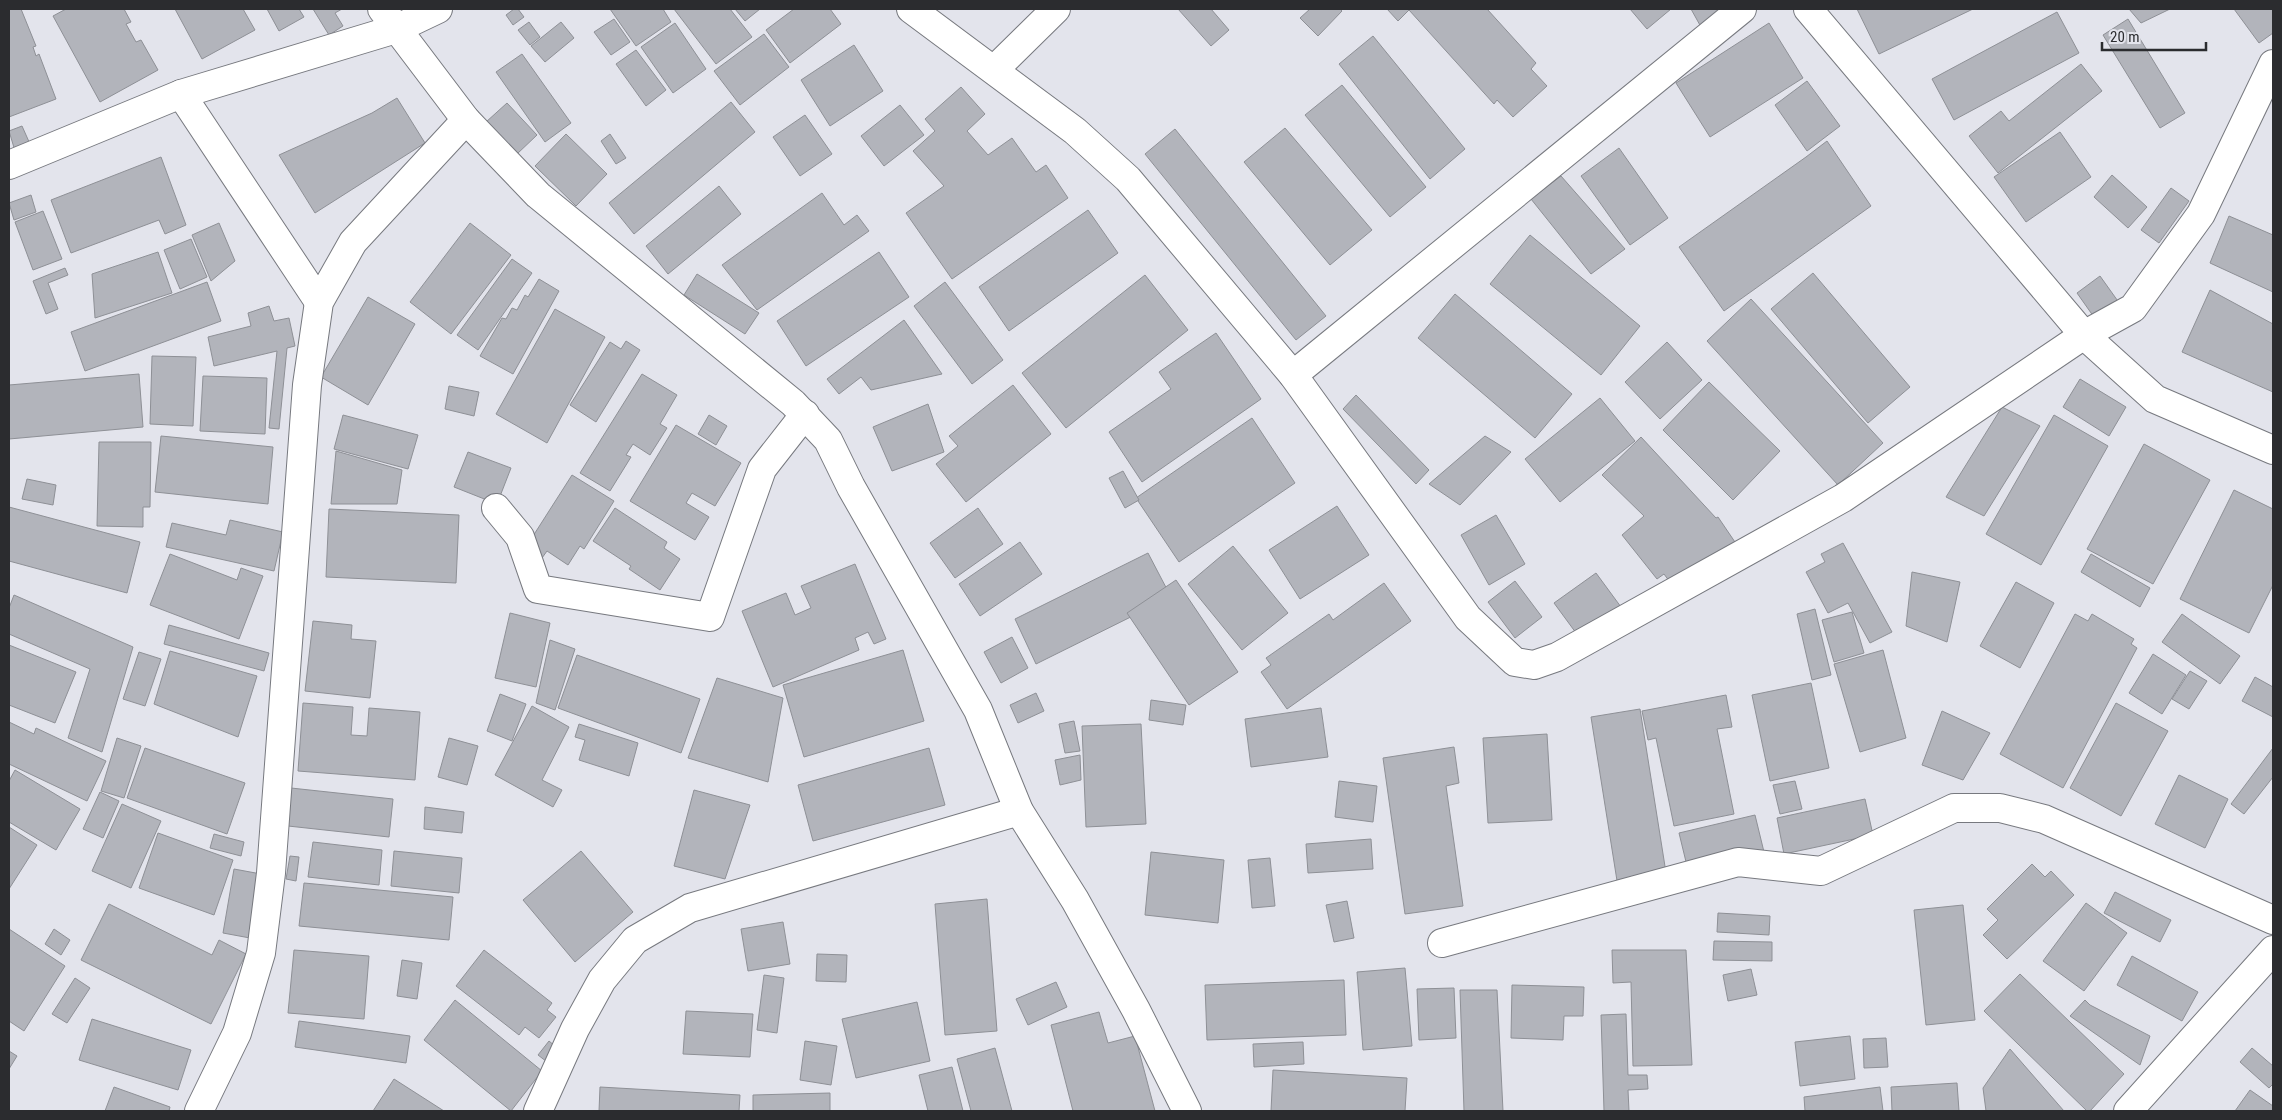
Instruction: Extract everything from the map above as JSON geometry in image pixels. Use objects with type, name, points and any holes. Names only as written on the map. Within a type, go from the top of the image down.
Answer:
[{"type":"street","points":[[9,165],[181,94],[389,19],[438,9]]},
{"type":"street","points":[[911,9],[1075,131],[1128,179],[1293,375],[1468,618],[1515,662],[1534,665],[1557,658],[1843,498],[2084,336],[2133,308],[2201,214],[2273,64]]},
{"type":"street","points":[[994,70],[1056,9]]},
{"type":"street","points":[[1293,375],[1742,9]]},
{"type":"street","points":[[1808,9],[2084,336],[2155,399],[2273,450]]},
{"type":"street","points":[[389,19],[466,120],[538,195],[794,402],[828,440],[850,487],[978,710],[1019,811],[1075,900],[1127,993],[1187,1111]]},
{"type":"street","points":[[181,94],[319,302]]},
{"type":"street","points":[[199,1111],[237,1033],[261,953],[271,873],[307,385],[319,302],[353,242],[466,120]]},
{"type":"street","points":[[496,508],[520,537],[538,588],[710,617],[762,469],[804,414]]},
{"type":"street","points":[[1442,943],[1738,862],[1821,871],[1954,808],[2000,808],[2044,819],[2273,920]]},
{"type":"street","points":[[538,1111],[575,1029],[602,980],[634,940],[690,908],[1019,811]]},
{"type":"street","points":[[2128,1111],[2273,950]]},
{"type":"building","points":[[9,9],[21,9],[36,46],[33,47],[36,56],[39,54],[56,99],[9,117]]},
{"type":"building","points":[[66,9],[124,9],[131,22],[126,24],[136,42],[141,40],[158,70],[100,102],[53,16]]},
{"type":"building","points":[[175,9],[243,9],[255,30],[202,59]]},
{"type":"building","points":[[267,9],[299,9],[304,17],[279,31]]},
{"type":"building","points":[[313,9],[342,9],[335,13],[343,26],[329,35]]},
{"type":"building","points":[[514,9],[518,9],[524,17],[513,25],[506,15]]},
{"type":"building","points":[[610,9],[663,9],[671,22],[636,46]]},
{"type":"building","points":[[674,9],[730,9],[752,37],[716,64]]},
{"type":"building","points":[[735,9],[760,9],[745,21]]},
{"type":"building","points":[[794,9],[830,9],[841,24],[790,63],[766,30]]},
{"type":"building","points":[[1178,9],[1211,9],[1229,30],[1211,46]]},
{"type":"building","points":[[1310,9],[1340,9],[1342,11],[1318,36],[1300,18]]},
{"type":"building","points":[[1387,9],[1487,9],[1536,63],[1531,69],[1547,86],[1513,117],[1497,100],[1494,104],[1409,10],[1398,21]]},
{"type":"building","points":[[1630,9],[1671,9],[1647,29]]},
{"type":"building","points":[[1691,9],[1722,9],[1701,27]]},
{"type":"building","points":[[1857,9],[1973,9],[1879,54]]},
{"type":"building","points":[[2129,9],[2170,9],[2141,23]]},
{"type":"building","points":[[2234,9],[2273,9],[2273,33],[2259,43]]},
{"type":"building","points":[[2057,12],[2079,53],[1954,120],[1932,79]]},
{"type":"building","points":[[614,19],[630,42],[611,55],[594,32]]},
{"type":"building","points":[[2128,19],[2185,113],[2160,128],[2103,35]]},
{"type":"building","points":[[529,22],[540,37],[530,45],[518,30]]},
{"type":"building","points":[[561,22],[574,38],[545,62],[531,46]]},
{"type":"building","points":[[675,23],[706,69],[673,93],[641,47]]},
{"type":"building","points":[[1769,23],[1803,78],[1710,137],[1676,83]]},
{"type":"building","points":[[764,34],[789,67],[740,105],[714,71]]},
{"type":"building","points":[[1373,36],[1465,149],[1430,179],[1339,64]]},
{"type":"building","points":[[854,45],[883,91],[830,126],[801,80]]},
{"type":"building","points":[[636,50],[666,90],[646,106],[616,64]]},
{"type":"building","points":[[522,54],[571,123],[545,142],[496,72]]},
{"type":"building","points":[[2081,64],[2102,91],[1998,173],[1969,136],[2001,111],[2009,121]]},
{"type":"building","points":[[1807,81],[1840,126],[1807,151],[1775,105]]},
{"type":"building","points":[[1342,85],[1426,187],[1390,217],[1305,115]]},
{"type":"building","points":[[961,87],[985,114],[967,131],[988,155],[1012,138],[1036,172],[1046,165],[1068,198],[952,279],[906,213],[944,186],[913,151],[935,131],[925,119]]},
{"type":"building","points":[[397,98],[425,143],[315,213],[279,155],[372,113]]},
{"type":"building","points":[[731,102],[755,132],[634,234],[609,203]]},
{"type":"building","points":[[507,103],[537,135],[517,154],[486,122]]},
{"type":"building","points":[[900,105],[924,135],[884,166],[861,136]]},
{"type":"building","points":[[805,115],[832,154],[800,176],[773,137]]},
{"type":"building","points":[[22,126],[30,144],[15,151],[9,131]]},
{"type":"building","points":[[1285,128],[1372,230],[1330,265],[1244,162]]},
{"type":"building","points":[[1175,129],[1326,316],[1296,340],[1145,154]]},
{"type":"building","points":[[2060,132],[2091,177],[2026,222],[1994,177]]},
{"type":"building","points":[[566,134],[607,174],[576,206],[535,166]]},
{"type":"building","points":[[610,134],[626,158],[616,164],[601,141]]},
{"type":"building","points":[[1827,141],[1871,206],[1724,311],[1679,247]]},
{"type":"building","points":[[1619,148],[1668,218],[1630,245],[1581,176]]},
{"type":"building","points":[[161,157],[186,225],[165,234],[159,220],[71,253],[51,200]]},
{"type":"building","points":[[2112,175],[2147,207],[2128,228],[2094,197]]},
{"type":"building","points":[[1561,176],[1625,249],[1591,274],[1531,199]]},
{"type":"building","points":[[719,186],[741,214],[668,274],[646,246]]},
{"type":"building","points":[[2171,188],[2189,201],[2159,243],[2141,230]]},
{"type":"building","points":[[822,193],[844,225],[857,215],[869,231],[757,310],[722,265]]},
{"type":"building","points":[[31,195],[36,212],[14,220],[9,203]]},
{"type":"building","points":[[1088,210],[1118,253],[1009,331],[979,287]]},
{"type":"building","points":[[43,211],[62,259],[33,270],[15,222]]},
{"type":"building","points":[[2229,216],[2273,235],[2273,292],[2210,263]]},
{"type":"building","points":[[219,223],[235,261],[211,281],[192,235]]},
{"type":"building","points":[[470,223],[511,255],[451,334],[410,302]]},
{"type":"building","points":[[1530,235],[1640,326],[1601,375],[1490,284]]},
{"type":"building","points":[[191,239],[207,277],[180,289],[164,250]]},
{"type":"building","points":[[158,252],[172,293],[95,318],[92,274]]},
{"type":"building","points":[[879,252],[909,297],[806,366],[777,321]]},
{"type":"building","points":[[512,259],[532,273],[478,350],[457,335]]},
{"type":"building","points":[[65,268],[68,275],[48,283],[58,309],[46,314],[33,281]]},
{"type":"building","points":[[1813,273],[1910,387],[1868,423],[1771,309]]},
{"type":"building","points":[[697,274],[759,313],[745,334],[684,295]]},
{"type":"building","points":[[1145,275],[1188,330],[1066,428],[1022,373]]},
{"type":"building","points":[[2100,276],[2120,304],[2096,320],[2077,293]]},
{"type":"building","points":[[539,279],[559,291],[513,374],[480,356],[502,318],[506,319],[512,308],[517,310],[525,295],[528,297]]},
{"type":"building","points":[[207,282],[221,321],[85,371],[71,332]]},
{"type":"building","points":[[945,282],[1003,360],[972,384],[914,306]]},
{"type":"building","points":[[2210,290],[2273,324],[2273,392],[2182,352]]},
{"type":"building","points":[[1455,294],[1572,394],[1535,438],[1418,338]]},
{"type":"building","points":[[368,297],[415,324],[368,405],[321,377]]},
{"type":"building","points":[[1751,299],[1883,443],[1838,485],[1707,341]]},
{"type":"building","points":[[269,306],[274,321],[289,318],[295,346],[287,348],[279,429],[269,428],[277,351],[214,366],[208,337],[251,326],[248,313]]},
{"type":"building","points":[[555,309],[605,337],[547,443],[496,414]]},
{"type":"building","points":[[904,320],[942,374],[871,390],[861,377],[839,394],[827,379]]},
{"type":"building","points":[[1216,333],[1261,399],[1142,482],[1109,432],[1171,389],[1159,372]]},
{"type":"building","points":[[626,341],[640,350],[596,422],[570,405],[610,342],[621,349]]},
{"type":"building","points":[[1667,342],[1702,380],[1660,419],[1625,382]]},
{"type":"building","points":[[152,356],[196,357],[193,426],[150,424]]},
{"type":"building","points":[[139,374],[143,427],[9,439],[9,385]]},
{"type":"building","points":[[642,374],[677,395],[660,424],[667,428],[650,455],[633,444],[626,455],[631,457],[610,491],[580,473]]},
{"type":"building","points":[[203,376],[267,378],[265,434],[200,431]]},
{"type":"building","points":[[2080,379],[2126,407],[2109,436],[2063,407]]},
{"type":"building","points":[[1709,382],[1780,451],[1733,500],[1663,430]]},
{"type":"building","points":[[1013,385],[1051,434],[966,502],[936,464],[958,446],[949,436]]},
{"type":"building","points":[[449,386],[479,392],[474,416],[445,409]]},
{"type":"building","points":[[1356,395],[1429,470],[1416,484],[1343,409]]},
{"type":"building","points":[[1600,398],[1635,441],[1560,502],[1525,459]]},
{"type":"building","points":[[928,404],[944,452],[892,471],[873,427]]},
{"type":"building","points":[[2002,407],[2040,426],[1984,516],[1946,497]]},
{"type":"building","points":[[343,415],[418,435],[408,469],[334,449]]},
{"type":"building","points":[[709,415],[727,426],[716,445],[698,434]]},
{"type":"building","points":[[2054,415],[2108,446],[2041,565],[1986,534]]},
{"type":"building","points":[[1252,418],[1295,483],[1179,562],[1136,498]]},
{"type":"building","points":[[676,425],[741,463],[715,506],[692,493],[686,503],[709,517],[695,540],[630,501]]},
{"type":"building","points":[[161,436],[273,447],[268,504],[155,492]]},
{"type":"building","points":[[1485,436],[1511,452],[1460,505],[1429,484]]},
{"type":"building","points":[[1641,437],[1716,518],[1718,517],[1737,545],[1675,589],[1664,574],[1657,579],[1622,535],[1644,516],[1602,475]]},
{"type":"building","points":[[99,442],[151,442],[150,507],[143,507],[143,527],[97,526]]},
{"type":"building","points":[[2144,444],[2210,480],[2153,584],[2087,549]]},
{"type":"building","points":[[336,451],[402,470],[397,504],[331,504]]},
{"type":"building","points":[[468,452],[511,468],[497,504],[454,487]]},
{"type":"building","points":[[1123,471],[1139,500],[1125,508],[1109,478]]},
{"type":"building","points":[[572,475],[614,501],[584,549],[580,546],[568,565],[547,551],[542,558],[526,547]]},
{"type":"building","points":[[27,479],[56,485],[53,505],[22,499]]},
{"type":"building","points":[[2234,490],[2273,509],[2273,585],[2249,633],[2180,599]]},
{"type":"building","points":[[1337,506],[1369,555],[1300,599],[1269,550]]},
{"type":"building","points":[[9,507],[140,542],[127,593],[9,561]]},
{"type":"building","points":[[615,508],[667,542],[664,548],[680,559],[660,590],[629,569],[631,566],[593,541]]},
{"type":"building","points":[[978,508],[1003,544],[955,578],[930,543]]},
{"type":"building","points":[[329,509],[459,515],[456,583],[326,577]]},
{"type":"building","points":[[1496,515],[1525,564],[1489,585],[1461,535]]},
{"type":"building","points":[[230,520],[283,532],[274,571],[166,547],[172,523],[226,535]]},
{"type":"building","points":[[1020,542],[1042,574],[980,616],[959,584]]},
{"type":"building","points":[[1843,543],[1892,632],[1870,643],[1848,603],[1828,613],[1806,572],[1825,562],[1821,554]]},
{"type":"building","points":[[1233,546],[1288,613],[1242,650],[1188,584]]},
{"type":"building","points":[[1148,553],[1171,597],[1036,664],[1015,619]]},
{"type":"building","points":[[170,554],[237,580],[241,568],[263,576],[239,639],[150,605]]},
{"type":"building","points":[[2091,554],[2150,588],[2140,607],[2081,572]]},
{"type":"building","points":[[855,564],[886,639],[874,644],[868,632],[855,638],[859,650],[773,687],[742,611],[786,593],[795,615],[811,608],[801,586]]},
{"type":"building","points":[[1912,572],[1960,582],[1947,642],[1906,626]]},
{"type":"building","points":[[1596,573],[1621,607],[1579,637],[1554,603]]},
{"type":"building","points":[[1176,580],[1238,672],[1189,705],[1127,613]]},
{"type":"building","points":[[1515,581],[1542,617],[1515,638],[1488,602]]},
{"type":"building","points":[[2016,582],[2054,603],[2020,668],[1980,646]]},
{"type":"building","points":[[1384,583],[1411,621],[1287,709],[1261,672],[1271,665],[1266,658],[1329,614],[1333,620]]},
{"type":"building","points":[[14,595],[133,647],[102,752],[68,738],[90,669],[9,634],[9,608]]},
{"type":"building","points":[[1815,609],[1831,675],[1812,680],[1797,614]]},
{"type":"building","points":[[1852,612],[1864,653],[1834,662],[1822,620]]},
{"type":"building","points":[[510,613],[550,623],[536,687],[495,678]]},
{"type":"building","points":[[2075,614],[2088,621],[2092,614],[2134,639],[2131,644],[2137,648],[2063,788],[2000,754]]},
{"type":"building","points":[[2182,614],[2240,656],[2220,684],[2162,642]]},
{"type":"building","points":[[313,621],[352,625],[351,639],[376,641],[370,698],[305,691]]},
{"type":"building","points":[[169,625],[269,653],[264,671],[164,644]]},
{"type":"building","points":[[1012,637],[1028,668],[1001,683],[984,652]]},
{"type":"building","points":[[550,640],[575,649],[555,710],[536,703]]},
{"type":"building","points":[[9,645],[76,672],[55,723],[9,705]]},
{"type":"building","points":[[903,650],[924,721],[804,757],[783,685]]},
{"type":"building","points":[[1883,650],[1906,738],[1860,752],[1834,664]]},
{"type":"building","points":[[170,651],[257,676],[238,737],[154,704]]},
{"type":"building","points":[[139,652],[161,659],[145,706],[123,699]]},
{"type":"building","points":[[2153,654],[2186,675],[2162,714],[2129,693]]},
{"type":"building","points":[[577,655],[700,699],[681,753],[558,708]]},
{"type":"building","points":[[2190,671],[2207,681],[2189,709],[2172,699]]},
{"type":"building","points":[[2255,677],[2273,687],[2273,717],[2242,701]]},
{"type":"building","points":[[717,678],[783,698],[768,782],[688,758]]},
{"type":"building","points":[[1811,683],[1829,768],[1770,781],[1752,695]]},
{"type":"building","points":[[1036,693],[1044,711],[1018,723],[1010,705]]},
{"type":"building","points":[[500,694],[526,704],[512,741],[487,731]]},
{"type":"building","points":[[1726,695],[1732,727],[1717,729],[1734,814],[1674,826],[1656,738],[1648,740],[1642,711]]},
{"type":"building","points":[[1151,700],[1186,705],[1183,725],[1149,720]]},
{"type":"building","points":[[303,703],[353,707],[351,735],[367,736],[369,708],[420,712],[415,780],[298,771]]},
{"type":"building","points":[[2116,703],[2168,731],[2121,816],[2070,788]]},
{"type":"building","points":[[532,706],[569,727],[542,780],[562,790],[553,807],[495,775]]},
{"type":"building","points":[[1321,708],[1328,757],[1251,767],[1245,719]]},
{"type":"building","points":[[1640,709],[1667,879],[1618,887],[1591,717]]},
{"type":"building","points":[[1942,711],[1990,733],[1963,780],[1922,765]]},
{"type":"building","points":[[1074,721],[1080,751],[1065,753],[1059,724]]},
{"type":"building","points":[[9,722],[34,734],[36,728],[106,761],[87,801],[9,764]]},
{"type":"building","points":[[579,724],[638,743],[629,776],[579,760],[585,740],[575,737]]},
{"type":"building","points":[[1141,724],[1146,824],[1086,827],[1082,726]]},
{"type":"building","points":[[1547,734],[1552,820],[1488,823],[1483,738]]},
{"type":"building","points":[[117,738],[141,746],[124,798],[101,791]]},
{"type":"building","points":[[449,738],[478,746],[467,785],[438,777]]},
{"type":"building","points":[[1454,747],[1459,783],[1446,786],[1463,906],[1405,914],[1383,758]]},
{"type":"building","points":[[145,748],[245,783],[227,834],[127,798]]},
{"type":"building","points":[[929,748],[945,805],[813,841],[798,785]]},
{"type":"building","points":[[2273,748],[2273,777],[2244,814],[2231,804]]},
{"type":"building","points":[[1080,755],[1081,780],[1060,785],[1055,760]]},
{"type":"building","points":[[15,770],[80,809],[56,850],[9,822],[9,781]]},
{"type":"building","points":[[2179,775],[2228,799],[2205,848],[2155,824]]},
{"type":"building","points":[[1339,781],[1377,786],[1373,822],[1335,817]]},
{"type":"building","points":[[1795,781],[1802,809],[1780,814],[1773,785]]},
{"type":"building","points":[[291,788],[393,799],[389,837],[288,826]]},
{"type":"building","points":[[694,790],[750,805],[725,879],[674,866]]},
{"type":"building","points":[[100,792],[119,801],[103,838],[83,829]]},
{"type":"building","points":[[1865,799],[1873,835],[1784,854],[1777,818]]},
{"type":"building","points":[[122,804],[161,821],[131,888],[92,871]]},
{"type":"building","points":[[425,807],[464,812],[462,833],[424,829]]},
{"type":"building","points":[[1755,815],[1764,852],[1688,870],[1679,833]]},
{"type":"building","points":[[9,827],[37,845],[9,889]]},
{"type":"building","points":[[158,833],[233,860],[214,915],[139,888]]},
{"type":"building","points":[[214,834],[244,842],[241,856],[210,848]]},
{"type":"building","points":[[1371,839],[1373,869],[1308,873],[1306,844]]},
{"type":"building","points":[[313,842],[382,850],[379,885],[308,877]]},
{"type":"building","points":[[394,851],[462,858],[459,893],[391,886]]},
{"type":"building","points":[[581,851],[633,912],[575,962],[523,900]]},
{"type":"building","points":[[1151,852],[1224,860],[1218,923],[1145,915]]},
{"type":"building","points":[[290,856],[299,857],[296,881],[286,879]]},
{"type":"building","points":[[1270,858],[1275,906],[1252,908],[1248,860]]},
{"type":"building","points":[[2032,864],[2045,877],[2051,871],[2074,895],[2007,959],[1983,935],[1998,920],[1987,909]]},
{"type":"building","points":[[234,869],[261,874],[250,938],[223,933]]},
{"type":"building","points":[[304,883],[453,897],[449,940],[299,926]]},
{"type":"building","points":[[2115,892],[2171,920],[2160,942],[2104,913]]},
{"type":"building","points":[[987,899],[997,1031],[945,1035],[935,904]]},
{"type":"building","points":[[1347,901],[1354,938],[1334,942],[1326,905]]},
{"type":"building","points":[[2086,903],[2127,933],[2084,991],[2043,961]]},
{"type":"building","points":[[109,904],[212,955],[219,940],[246,954],[211,1024],[81,960]]},
{"type":"building","points":[[1963,905],[1975,1020],[1926,1025],[1914,910]]},
{"type":"building","points":[[1718,913],[1770,916],[1769,935],[1717,932]]},
{"type":"building","points":[[783,922],[790,964],[748,971],[741,929]]},
{"type":"building","points":[[9,929],[65,966],[24,1031],[9,1021]]},
{"type":"building","points":[[54,929],[70,940],[61,955],[45,944]]},
{"type":"building","points":[[1714,941],[1772,942],[1772,961],[1713,960]]},
{"type":"building","points":[[294,950],[369,956],[364,1019],[288,1013]]},
{"type":"building","points":[[484,950],[552,1003],[547,1010],[556,1017],[539,1038],[525,1027],[519,1035],[456,986]]},
{"type":"building","points":[[1612,950],[1686,950],[1692,1065],[1633,1066],[1631,982],[1613,983]]},
{"type":"building","points":[[817,954],[847,955],[846,982],[816,981]]},
{"type":"building","points":[[2132,956],[2198,992],[2182,1021],[2117,985]]},
{"type":"building","points":[[402,960],[422,963],[417,999],[397,996]]},
{"type":"building","points":[[1405,968],[1412,1046],[1363,1050],[1357,972]]},
{"type":"building","points":[[1751,969],[1757,995],[1728,1001],[1723,975]]},
{"type":"building","points":[[2020,974],[2124,1074],[2090,1111],[2087,1111],[1984,1011]]},
{"type":"building","points":[[764,975],[784,978],[777,1033],[757,1030]]},
{"type":"building","points":[[75,978],[90,988],[67,1023],[52,1014]]},
{"type":"building","points":[[1344,980],[1346,1035],[1207,1040],[1205,985]]},
{"type":"building","points":[[1056,982],[1067,1007],[1028,1025],[1016,999]]},
{"type":"building","points":[[1512,985],[1584,987],[1583,1016],[1564,1016],[1563,1040],[1511,1038]]},
{"type":"building","points":[[1454,988],[1456,1038],[1419,1040],[1417,989]]},
{"type":"building","points":[[1460,990],[1497,990],[1503,1111],[1464,1111]]},
{"type":"building","points":[[455,1000],[542,1071],[511,1111],[424,1040]]},
{"type":"building","points":[[2085,1000],[2090,1005],[2150,1036],[2140,1065],[2070,1016]]},
{"type":"building","points":[[917,1002],[930,1061],[856,1078],[842,1019]]},
{"type":"building","points":[[686,1011],[753,1014],[750,1057],[683,1054]]},
{"type":"building","points":[[1099,1012],[1108,1043],[1135,1036],[1155,1111],[1073,1111],[1051,1025]]},
{"type":"building","points":[[1626,1014],[1628,1075],[1647,1075],[1648,1089],[1628,1090],[1629,1111],[1604,1111],[1601,1015]]},
{"type":"building","points":[[92,1019],[191,1050],[178,1090],[79,1060]]},
{"type":"building","points":[[299,1021],[410,1036],[406,1063],[295,1047]]},
{"type":"building","points":[[1850,1036],[1855,1079],[1800,1086],[1795,1042]]},
{"type":"building","points":[[1886,1038],[1888,1067],[1864,1068],[1863,1039]]},
{"type":"building","points":[[549,1041],[562,1052],[551,1065],[538,1055]]},
{"type":"building","points":[[805,1041],[837,1046],[831,1085],[800,1080]]},
{"type":"building","points":[[1303,1042],[1304,1064],[1254,1067],[1253,1044]]},
{"type":"building","points":[[995,1048],[1012,1111],[971,1111],[957,1059]]},
{"type":"building","points":[[2252,1048],[2273,1066],[2273,1084],[2269,1088],[2240,1062]]},
{"type":"building","points":[[2010,1049],[2064,1111],[1986,1111],[1983,1088]]},
{"type":"building","points":[[9,1051],[17,1056],[9,1069]]},
{"type":"building","points":[[952,1067],[963,1111],[928,1111],[919,1075]]},
{"type":"building","points":[[1273,1070],[1407,1078],[1405,1111],[1271,1111]]},
{"type":"building","points":[[394,1079],[444,1111],[373,1111]]},
{"type":"building","points":[[1957,1083],[1959,1111],[1892,1111],[1891,1087]]},
{"type":"building","points":[[114,1087],[170,1107],[169,1111],[105,1111]]},
{"type":"building","points":[[600,1087],[740,1095],[739,1111],[599,1111]]},
{"type":"building","points":[[1880,1087],[1883,1111],[1805,1111],[1804,1097]]},
{"type":"building","points":[[2250,1090],[2273,1106],[2273,1111],[2235,1111]]},
{"type":"building","points":[[830,1093],[830,1111],[753,1111],[753,1095]]}]
